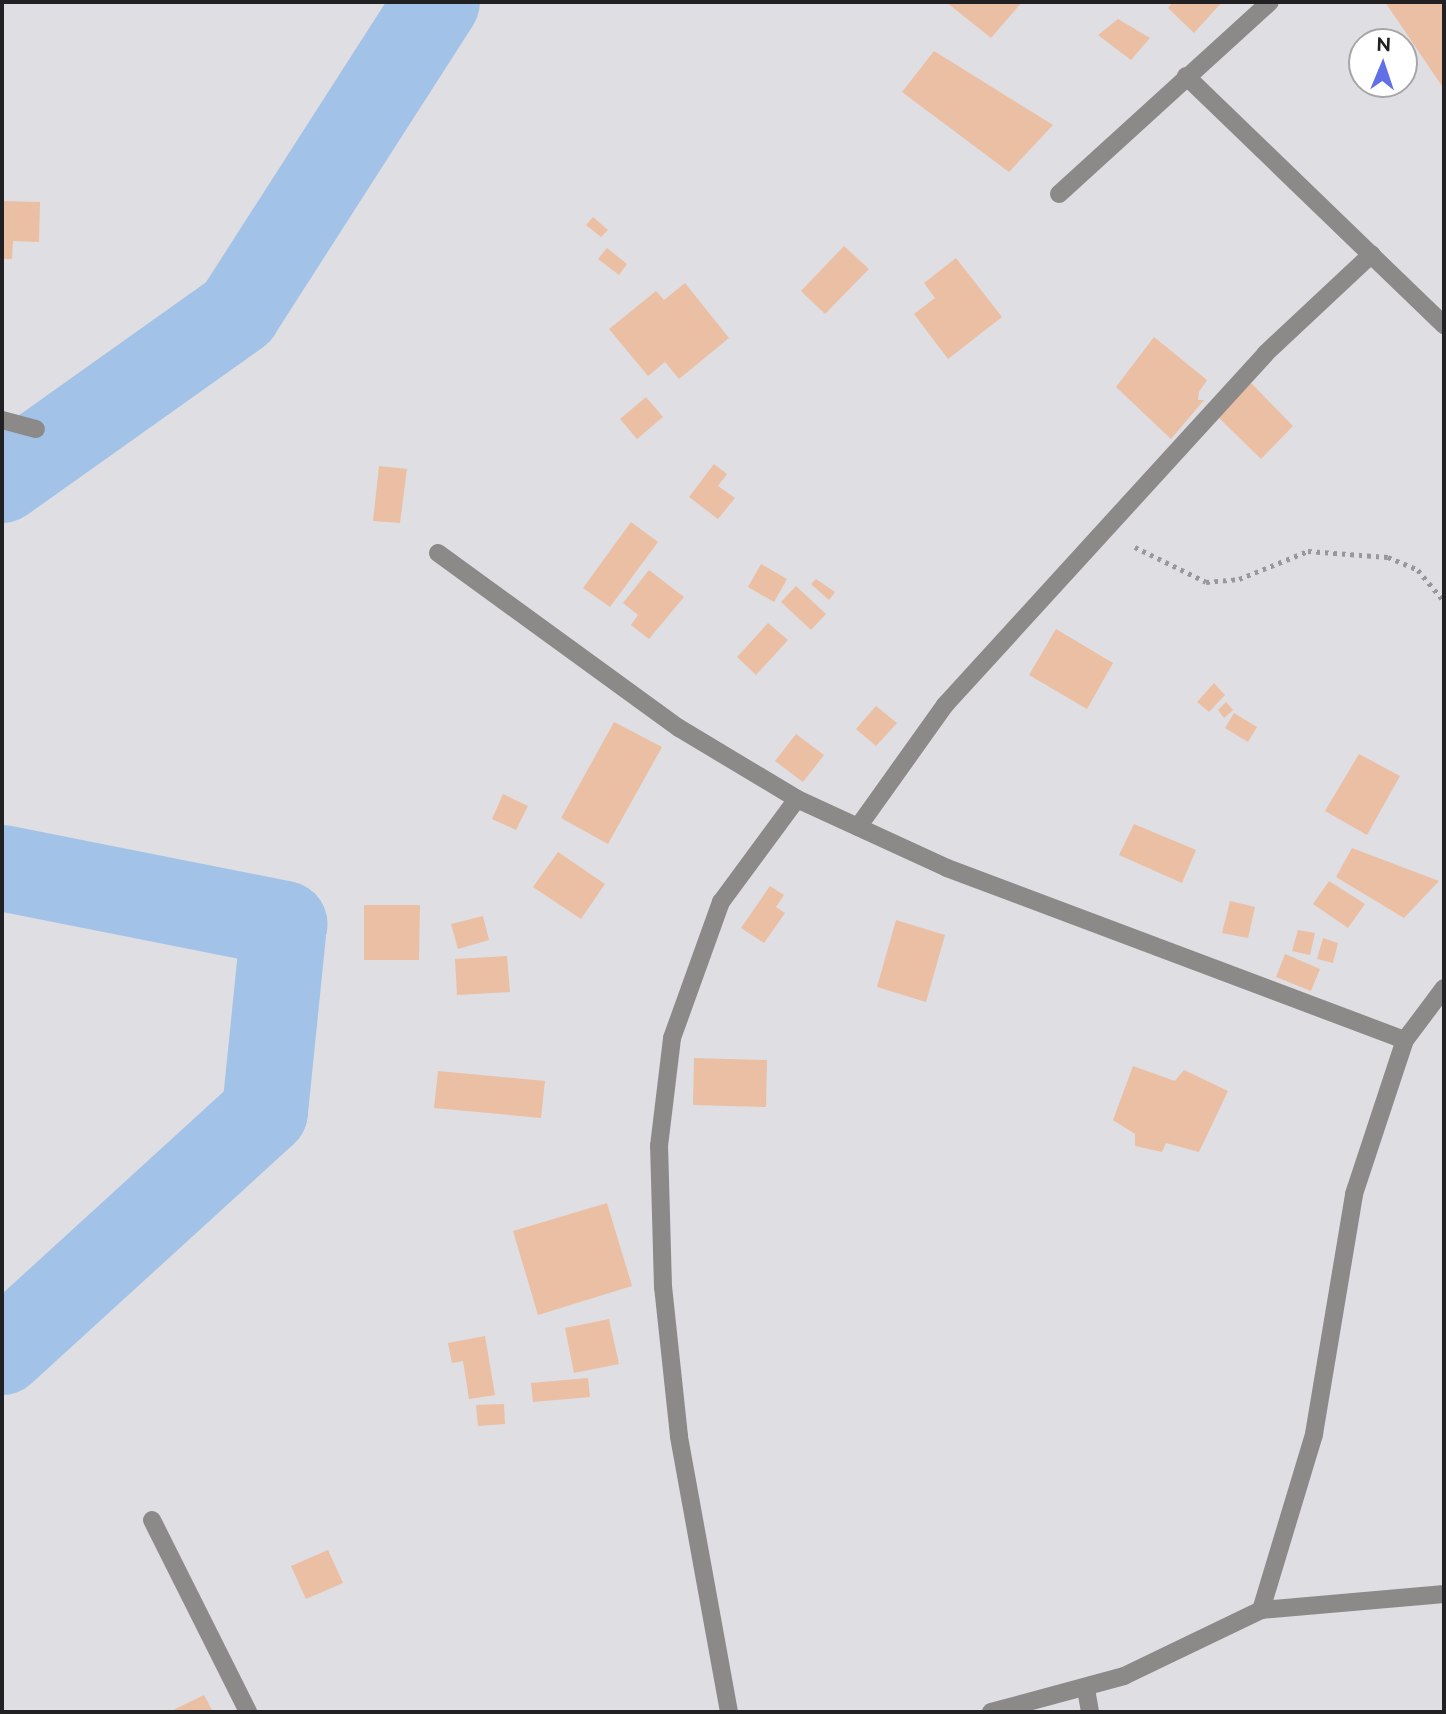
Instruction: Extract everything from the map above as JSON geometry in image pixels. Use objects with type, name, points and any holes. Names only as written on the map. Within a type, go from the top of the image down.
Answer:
[{"type":"street","points":[[1059,194],[1270,2]]},
{"type":"street","points":[[1186,76],[1444,325]]},
{"type":"street","points":[[858,827],[945,705],[1265,354],[1372,254]]},
{"type":"street","points":[[2,420],[36,429]]},
{"type":"street","points":[[438,554],[678,727],[797,799],[1102,929],[1405,1040]]},
{"type":"street","points":[[729,1712],[679,1436],[663,1287],[659,1146],[672,1038],[721,902],[797,799]]},
{"type":"street","points":[[1261,1610],[1314,1434],[1354,1194],[1405,1040],[1444,988]]},
{"type":"street","points":[[152,1520],[248,1712]]},
{"type":"street","points":[[991,1712],[1086,1689],[1201,1643],[1261,1610],[1444,1594]]},
{"type":"street","points":[[1086,1689],[1090,1712]]},
{"type":"path","points":[[1105,530],[1206,582],[1239,579],[1308,551],[1388,557],[1418,570],[1444,601]]},
{"type":"building","points":[[946,2],[1022,2],[991,38]]},
{"type":"building","points":[[1173,2],[1222,2],[1194,33],[1168,8]]},
{"type":"building","points":[[1385,2],[1444,2],[1444,89],[1418,51],[1418,28],[1403,28]]},
{"type":"building","points":[[1118,19],[1150,38],[1131,60],[1098,35]]},
{"type":"building","points":[[934,51],[1053,125],[1009,172],[902,92]]},
{"type":"building","points":[[2,201],[40,202],[39,242],[13,241],[12,259],[2,259]]},
{"type":"building","points":[[593,217],[608,230],[601,237],[586,225]]},
{"type":"building","points":[[844,246],[869,269],[825,314],[801,291]]},
{"type":"building","points":[[607,248],[627,264],[619,275],[598,259]]},
{"type":"building","points":[[956,258],[1002,317],[948,359],[914,314],[935,298],[924,283]]},
{"type":"building","points":[[685,283],[729,338],[679,379],[665,362],[648,376],[609,329],[656,291],[664,300]]},
{"type":"building","points":[[1154,337],[1207,380],[1199,392],[1198,400],[1204,400],[1171,439],[1116,387]]},
{"type":"building","points":[[1251,383],[1293,426],[1261,459],[1218,417]]},
{"type":"building","points":[[646,397],[663,417],[637,439],[620,419]]},
{"type":"building","points":[[714,464],[727,474],[718,486],[735,498],[718,519],[689,497]]},
{"type":"building","points":[[379,466],[407,469],[400,523],[373,521]]},
{"type":"building","points":[[631,522],[658,542],[610,607],[583,588]]},
{"type":"building","points":[[761,564],[787,579],[774,602],[748,587]]},
{"type":"building","points":[[649,570],[684,597],[649,639],[631,625],[638,615],[623,603]]},
{"type":"building","points":[[816,579],[835,592],[829,600],[811,584]]},
{"type":"building","points":[[796,586],[826,614],[811,630],[781,602]]},
{"type":"building","points":[[768,623],[788,640],[756,675],[737,657]]},
{"type":"building","points":[[1056,629],[1113,663],[1087,709],[1029,675]]},
{"type":"building","points":[[1214,683],[1225,695],[1209,712],[1197,702]]},
{"type":"building","points":[[1226,702],[1233,710],[1224,718],[1218,710]]},
{"type":"building","points":[[876,706],[897,723],[876,746],[856,729]]},
{"type":"building","points":[[1234,713],[1257,727],[1248,742],[1225,728]]},
{"type":"building","points":[[614,722],[662,747],[608,844],[561,818]]},
{"type":"building","points":[[796,734],[824,755],[803,782],[775,761]]},
{"type":"building","points":[[1359,754],[1400,776],[1367,835],[1325,811]]},
{"type":"building","points":[[503,794],[528,806],[516,830],[492,819]]},
{"type":"building","points":[[1134,824],[1196,850],[1182,883],[1119,855]]},
{"type":"building","points":[[1352,848],[1439,881],[1404,918],[1336,877]]},
{"type":"building","points":[[558,852],[605,884],[581,919],[533,887]]},
{"type":"building","points":[[1329,881],[1365,904],[1348,928],[1313,904]]},
{"type":"building","points":[[770,886],[784,895],[776,907],[785,913],[764,943],[741,928]]},
{"type":"building","points":[[1230,901],[1255,907],[1248,938],[1222,933]]},
{"type":"building","points":[[364,905],[420,905],[419,960],[364,960]]},
{"type":"building","points":[[483,916],[489,940],[458,949],[451,924]]},
{"type":"building","points":[[896,920],[945,935],[926,1002],[877,987]]},
{"type":"building","points":[[1298,930],[1315,933],[1310,955],[1292,951]]},
{"type":"building","points":[[1323,938],[1338,943],[1333,963],[1317,959]]},
{"type":"building","points":[[1285,954],[1320,969],[1311,991],[1276,977]]},
{"type":"building","points":[[507,956],[510,992],[457,995],[455,959]]},
{"type":"building","points":[[694,1058],[767,1060],[766,1107],[693,1105]]},
{"type":"building","points":[[1133,1066],[1175,1081],[1184,1070],[1228,1091],[1199,1152],[1166,1143],[1162,1152],[1135,1146],[1135,1134],[1113,1120]]},
{"type":"building","points":[[438,1071],[545,1081],[541,1118],[434,1108]]},
{"type":"building","points":[[607,1203],[632,1286],[538,1315],[513,1231]]},
{"type":"building","points":[[609,1319],[619,1364],[574,1373],[565,1328]]},
{"type":"building","points":[[485,1336],[495,1395],[469,1399],[463,1361],[452,1363],[448,1343]]},
{"type":"building","points":[[588,1378],[590,1397],[533,1402],[531,1383]]},
{"type":"building","points":[[504,1404],[505,1424],[478,1426],[476,1405]]},
{"type":"building","points":[[328,1550],[343,1583],[306,1599],[291,1566]]},
{"type":"building","points":[[204,1695],[213,1712],[169,1712]]},
{"type":"waterway","points":[[2,480],[238,312],[437,2]]},
{"type":"waterway","points":[[2,868],[284,924],[265,1112],[2,1352]]}]
